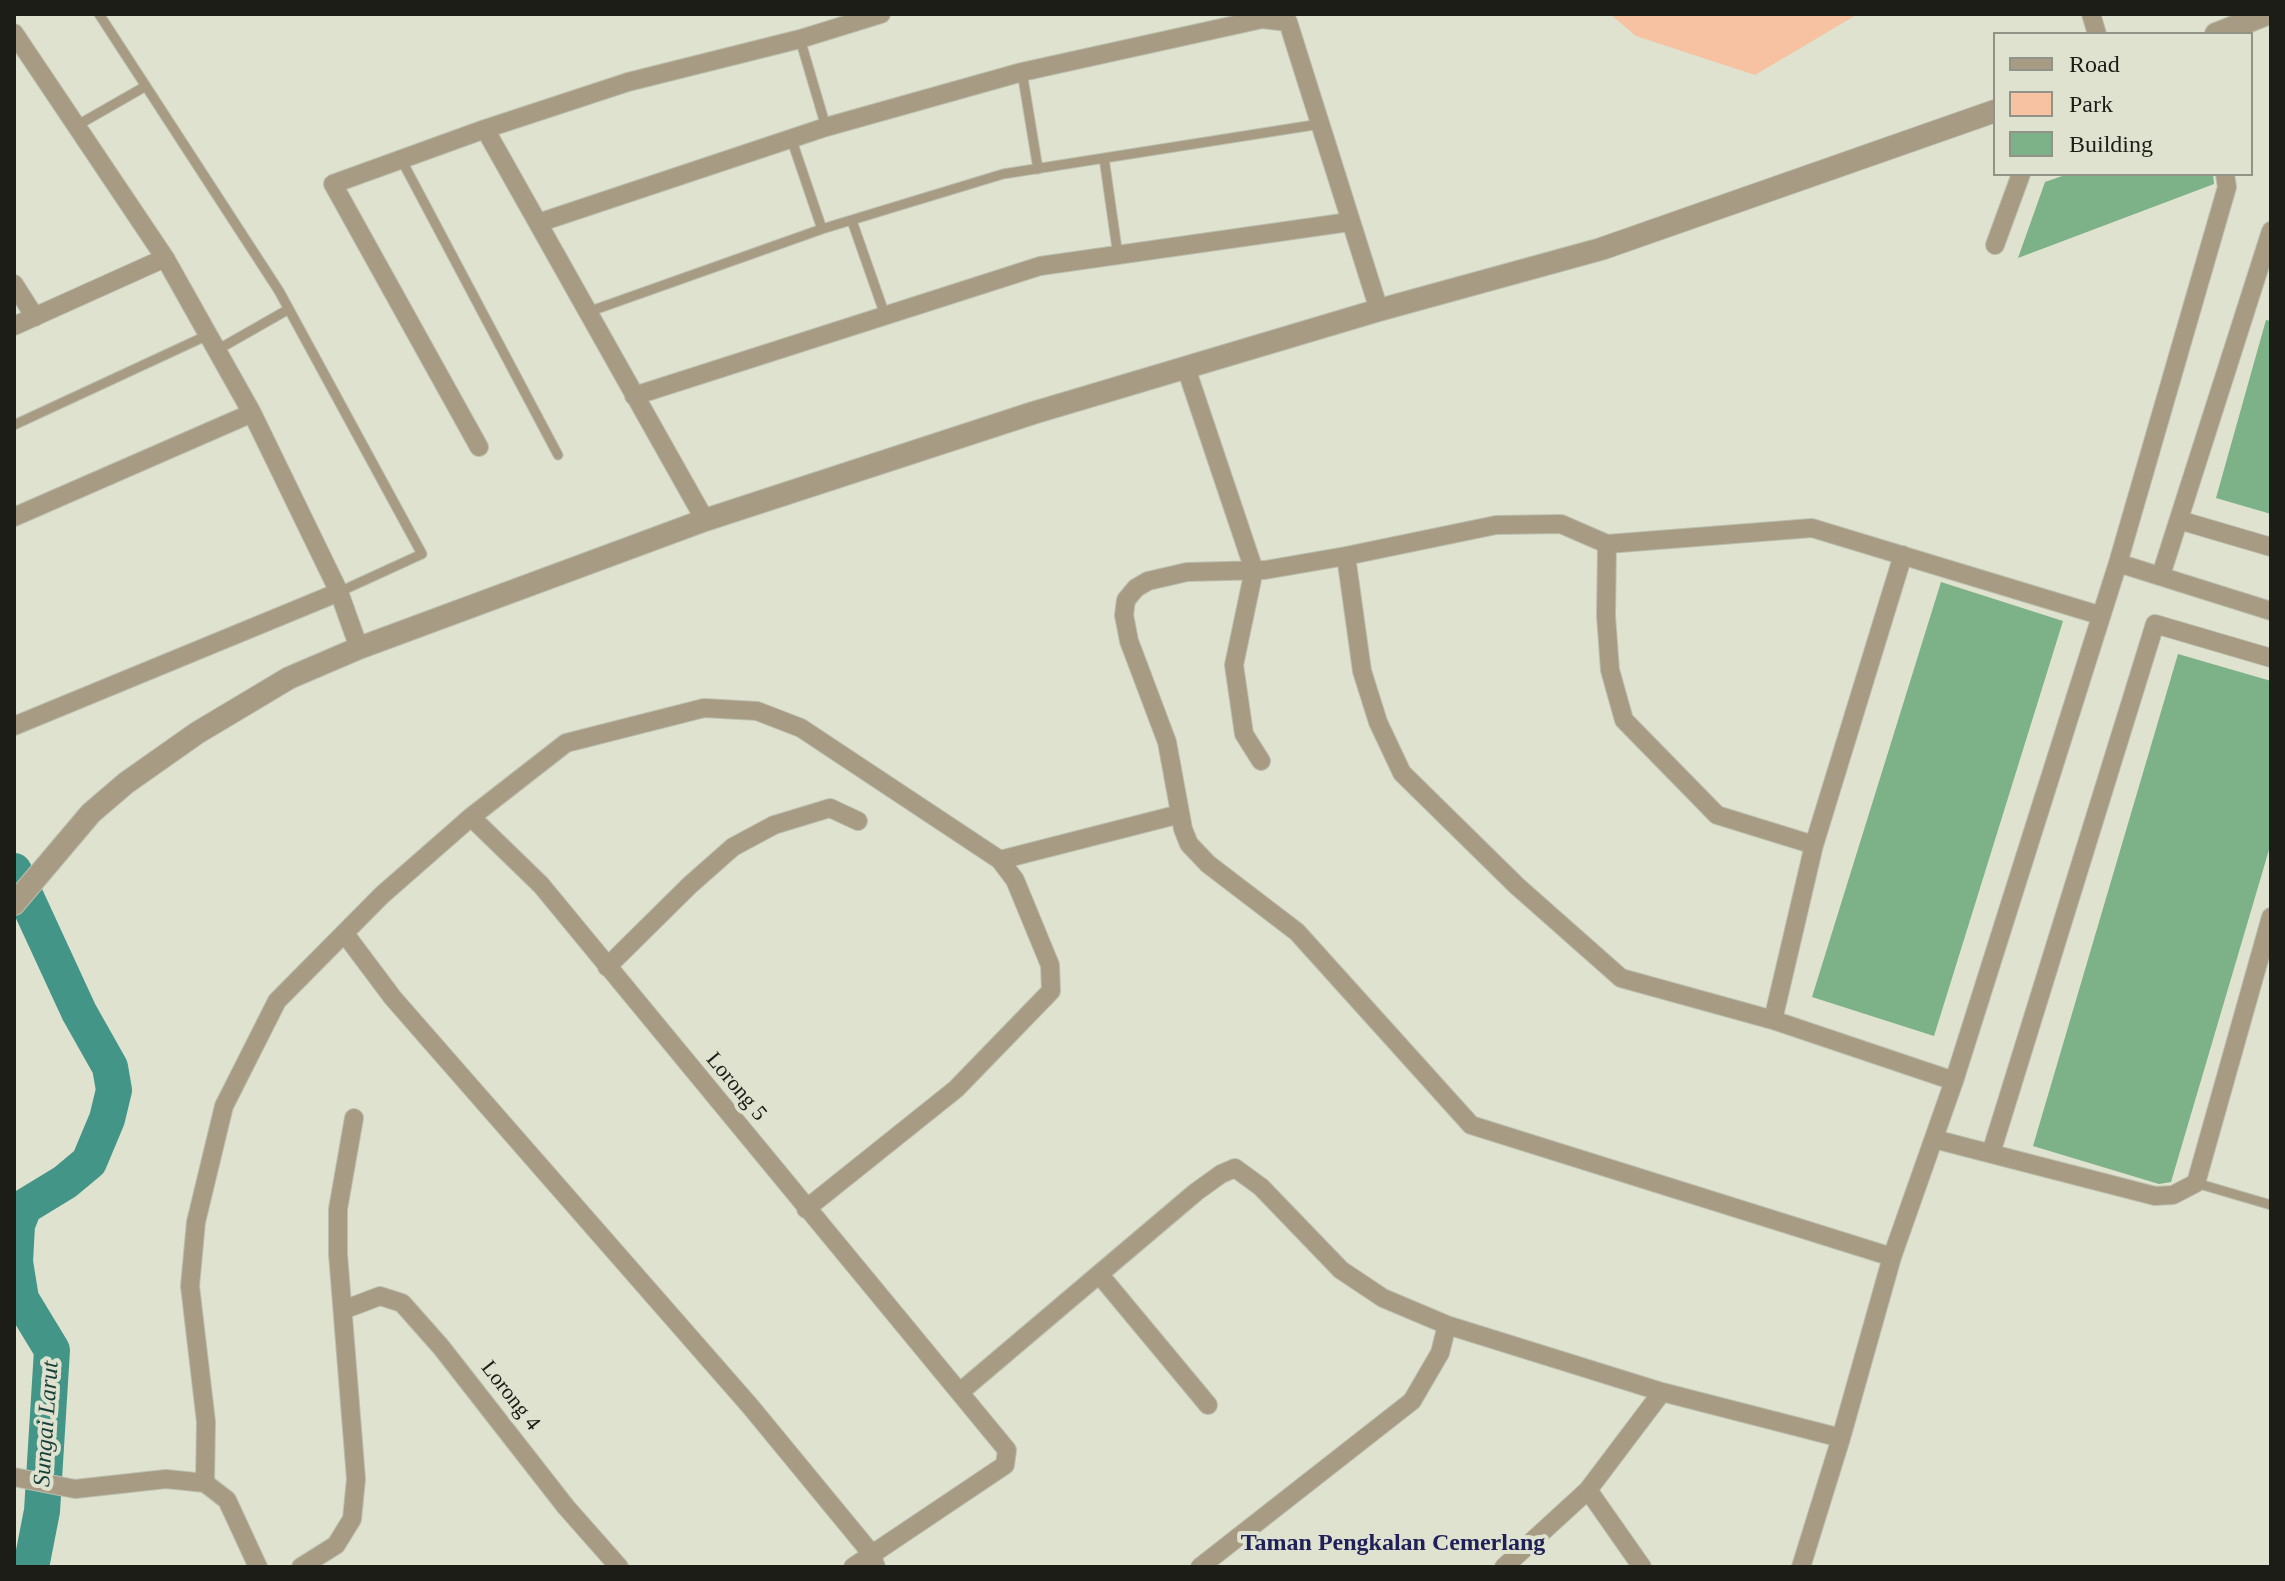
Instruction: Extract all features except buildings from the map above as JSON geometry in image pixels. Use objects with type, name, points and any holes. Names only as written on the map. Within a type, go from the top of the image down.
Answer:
[{"type":"street","points":[[479,447],[333,184],[628,82],[800,39],[881,14]]},
{"type":"street","points":[[2221,32],[2267,14]]},
{"type":"street","points":[[538,223],[826,127],[1022,72],[1262,19],[1286,18],[1379,310]]},
{"type":"street","points":[[14,33],[165,258],[252,413],[339,592],[359,648]]},
{"type":"street","points":[[16,902],[91,813],[126,783],[197,733],[289,678],[359,648],[705,520],[1033,413],[1379,310],[1601,249],[1993,112]]},
{"type":"street","points":[[485,129],[705,520]]},
{"type":"street","points":[[1995,245],[2020,176]]},
{"type":"street","points":[[1801,1567],[1892,1257],[1954,1081],[2099,615],[2118,563],[2227,187],[2225,176]]},
{"type":"street","points":[[634,396],[1040,266],[1349,222]]},
{"type":"street","points":[[2161,575],[2271,231]]},
{"type":"street","points":[[14,326],[165,258]]},
{"type":"street","points":[[14,284],[35,317]]},
{"type":"street","points":[[1186,368],[1254,570],[1234,665],[1244,734],[1261,761]]},
{"type":"street","points":[[14,517],[252,413]]},
{"type":"street","points":[[2179,520],[2271,547]]},
{"type":"street","points":[[1892,1257],[1471,1125],[1297,932],[1208,864],[1189,844],[1180,814],[1167,742],[1129,641],[1124,615],[1126,600],[1136,588],[1148,581],[1187,572],[1254,570],[1346,556],[1496,525],[1561,524],[1607,544],[1812,528],[2099,615]]},
{"type":"street","points":[[1607,544],[1606,616],[1610,670],[1624,720],[1717,815],[1814,845]]},
{"type":"street","points":[[1773,1020],[1814,845],[1903,555]]},
{"type":"street","points":[[1346,556],[1362,671],[1378,722],[1402,773],[1517,886],[1621,978],[1773,1020],[1954,1081]]},
{"type":"street","points":[[2118,563],[2271,611]]},
{"type":"street","points":[[14,726],[339,592]]},
{"type":"street","points":[[1991,1153],[2155,624],[2271,658]]},
{"type":"street","points":[[205,1483],[206,1422],[190,1286],[196,1222],[224,1106],[277,1001],[382,895],[471,817],[566,743],[704,708],[757,711],[801,728],[1000,860],[1015,880],[1050,965],[1051,991],[956,1089],[806,1209]]},
{"type":"street","points":[[607,967],[733,847],[774,825],[830,808],[858,821]]},
{"type":"street","points":[[1000,860],[1180,814]]},
{"type":"street","name":"Lorong 5","points":[[471,817],[541,885],[1007,1450],[1005,1465],[873,1560],[853,1567]]},
{"type":"street","points":[[1934,1139],[2155,1196],[2173,1195],[2196,1183],[2271,917]]},
{"type":"street","points":[[345,934],[393,998],[750,1406],[873,1560]]},
{"type":"street","points":[[301,1567],[336,1545],[352,1519],[356,1479],[338,1209],[354,1118]]},
{"type":"street","points":[[960,1392],[1196,1192],[1235,1168],[1261,1187],[1341,1270],[1383,1298],[1447,1325],[1662,1392],[1841,1438]]},
{"type":"street","points":[[1099,1274],[1208,1405]]},
{"type":"street","name":"Lorong 4","points":[[343,1310],[380,1296],[402,1303],[441,1347],[566,1507],[619,1567]]},
{"type":"street","points":[[1200,1567],[1412,1401],[1440,1353],[1447,1325]]},
{"type":"street","points":[[1504,1567],[1588,1490],[1662,1392]]},
{"type":"street","points":[[17,1478],[75,1489],[166,1479],[205,1483],[227,1500],[258,1567]]},
{"type":"street","points":[[1588,1490],[1642,1567]]},
{"type":"lane","points":[[99,14],[289,309],[422,554],[339,592]]},
{"type":"lane","points":[[800,39],[826,127]]},
{"type":"lane","points":[[1022,72],[1038,169]]},
{"type":"lane","points":[[76,126],[146,86]]},
{"type":"lane","points":[[588,312],[822,229],[1003,174],[1320,124]]},
{"type":"lane","points":[[791,138],[822,229]]},
{"type":"lane","points":[[1104,158],[1118,256]]},
{"type":"lane","points":[[401,159],[558,455]]},
{"type":"lane","points":[[852,221],[885,315]]},
{"type":"lane","points":[[14,425],[289,309]]},
{"type":"lane","points":[[2196,1183],[2271,1205]]},
{"type":"green space","points":[[1610,14],[1858,14],[1755,75],[1636,36]]},
{"type":"waterway","name":"Sungai Larut","points":[[14,871],[79,1012],[110,1067],[114,1090],[107,1119],[89,1162],[65,1182],[24,1207],[17,1225],[15,1262],[21,1299],[52,1350],[42,1511],[31,1567]]},
{"type":"district","name":"Taman Pengkalan Cemerlang","points":[[1393,1544]]}]
